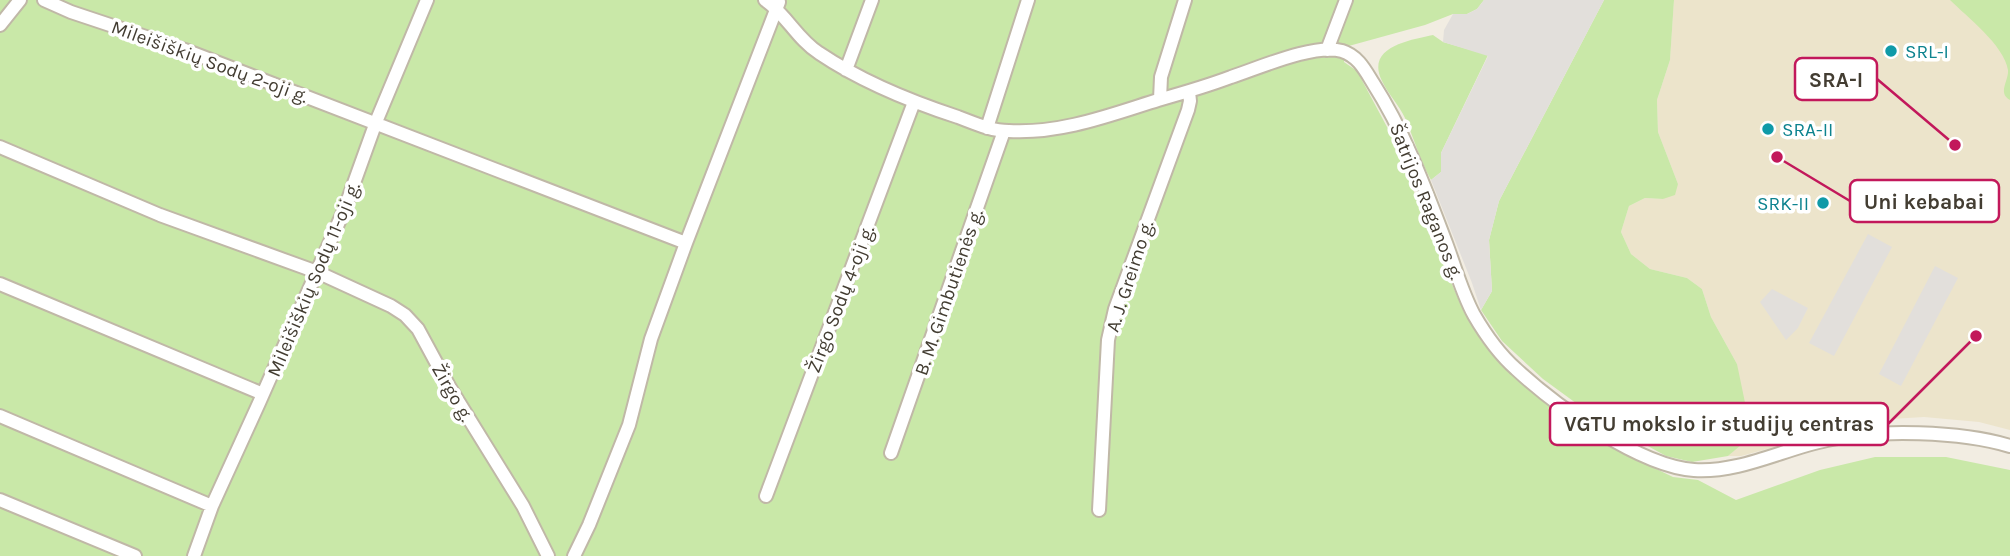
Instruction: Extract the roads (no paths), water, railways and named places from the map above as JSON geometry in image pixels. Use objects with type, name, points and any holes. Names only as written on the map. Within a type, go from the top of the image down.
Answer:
[{"type":"street","points":[[0,24],[20,0]]},
{"type":"street","name":"Mileišiškių Sodų 2-oji g.","points":[[44,0],[376,122]]},
{"type":"street","name":"Mileišiškių Sodų 11-oji g.","points":[[194,556],[212,506],[317,272],[426,0]]},
{"type":"street","name":"Šatrijos Raganos g.","points":[[765,0],[778,4],[795,32],[815,51],[846,70],[914,102],[987,128],[1004,131],[1027,132],[1064,127],[1189,92],[1303,52],[1340,51],[1360,62],[1400,129],[1473,313],[1494,346],[1516,369],[1549,396],[1618,443],[1670,466],[1691,470],[1735,467],[1827,440],[1884,433],[1954,436],[2010,446]]},
{"type":"street","points":[[846,70],[872,0]]},
{"type":"street","points":[[987,128],[1028,0]]},
{"type":"street","points":[[1160,99],[1161,77],[1185,0]]},
{"type":"street","points":[[1327,50],[1346,0]]},
{"type":"street","points":[[574,556],[629,425],[651,340],[778,4]]},
{"type":"street","name":"A. J. Greimo g.","points":[[1099,510],[1108,340],[1188,110],[1189,92]]},
{"type":"street","name":"Žirgo Sodų 4-oji g.","points":[[766,496],[914,102]]},
{"type":"street","points":[[376,122],[686,243]]},
{"type":"street","name":"B. M. Gimbutienės g.","points":[[891,453],[1004,131]]},
{"type":"street","name":"Žirgo g.","points":[[0,147],[160,215],[317,272],[405,315],[418,329],[450,388],[523,506],[548,556]]},
{"type":"street","points":[[0,284],[263,394]]},
{"type":"street","points":[[0,416],[212,506]]},
{"type":"street","points":[[0,500],[135,556]]},
{"type":"place","name":"SRL-I","points":[[1891,51]]},
{"type":"place","name":"SRA-II","points":[[1768,129]]},
{"type":"place","name":"SRA-I","points":[[1955,145]]},
{"type":"place","name":"Uni kebabai","points":[[1777,157]]},
{"type":"place","name":"SRK-II","points":[[1823,203]]},
{"type":"place","name":"VGTU mokslo ir studijų centras","points":[[1976,336]]}]
